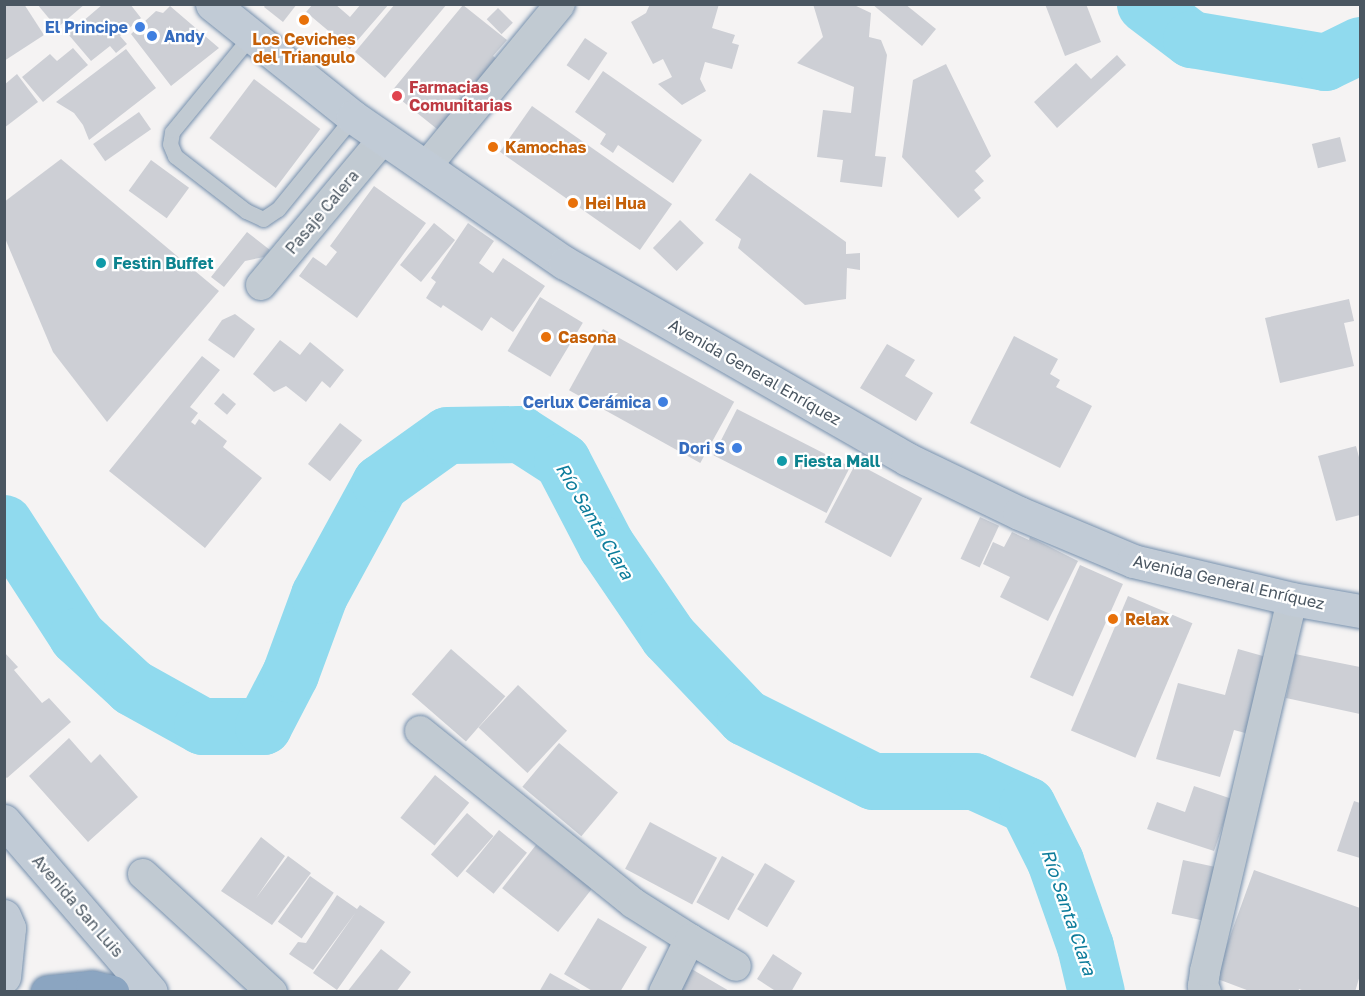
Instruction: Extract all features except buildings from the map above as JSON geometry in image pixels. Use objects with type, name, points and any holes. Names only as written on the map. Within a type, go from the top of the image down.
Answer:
[{"type":"highway","points":[[47,992],[92,987],[112,992]]},
{"type":"main road","name":"Avenida General Enríquez","points":[[212,4],[250,37],[353,117],[565,263],[908,459],[1018,513],[1133,561],[1292,599],[1360,611]]},
{"type":"main road","name":"Avenida San Luis","points":[[4,821],[152,992]]},
{"type":"main road","points":[[4,916],[9,928],[4,977]]},
{"type":"street","points":[[425,168],[560,4]]},
{"type":"street","name":"Pasaje Calera","points":[[261,285],[383,139]]},
{"type":"street","points":[[1206,992],[1203,986],[1205,971],[1292,599]]},
{"type":"street","points":[[420,731],[633,903],[736,966]]},
{"type":"street","points":[[143,874],[258,987]]},
{"type":"street","points":[[664,992],[690,939]]},
{"type":"lane","points":[[250,37],[172,132],[170,144],[175,156],[246,211],[263,219],[278,209],[353,117]]},
{"type":"waterway","points":[[1145,4],[1191,39],[1325,62],[1360,45]]},
{"type":"waterway","name":"Río Santa Clara","points":[[4,523],[77,636],[132,687],[202,726],[263,726],[290,674],[319,595],[380,483],[447,435],[520,434],[562,461],[606,545],[668,636],[745,717],[873,781],[974,781],[1027,805],[1055,861],[1085,946],[1096,992]]},
{"type":"place","name":"Los Ceviches del Triangulo","points":[[304,20]]},
{"type":"place","name":"El Principe","points":[[140,27]]},
{"type":"place","name":"Andy","points":[[152,36]]},
{"type":"place","name":"Farmacias Comunitarias","points":[[397,96]]},
{"type":"place","name":"Kamochas","points":[[493,147]]},
{"type":"place","name":"Hei Hua","points":[[573,203]]},
{"type":"place","name":"Festin Buffet","points":[[101,263]]},
{"type":"place","name":"Casona","points":[[546,337]]},
{"type":"place","name":"Cerlux Cerámica","points":[[663,402]]},
{"type":"place","name":"Dori S","points":[[737,448]]},
{"type":"place","name":"Fiesta Mall","points":[[782,461]]},
{"type":"place","name":"Relax","points":[[1113,619]]}]
